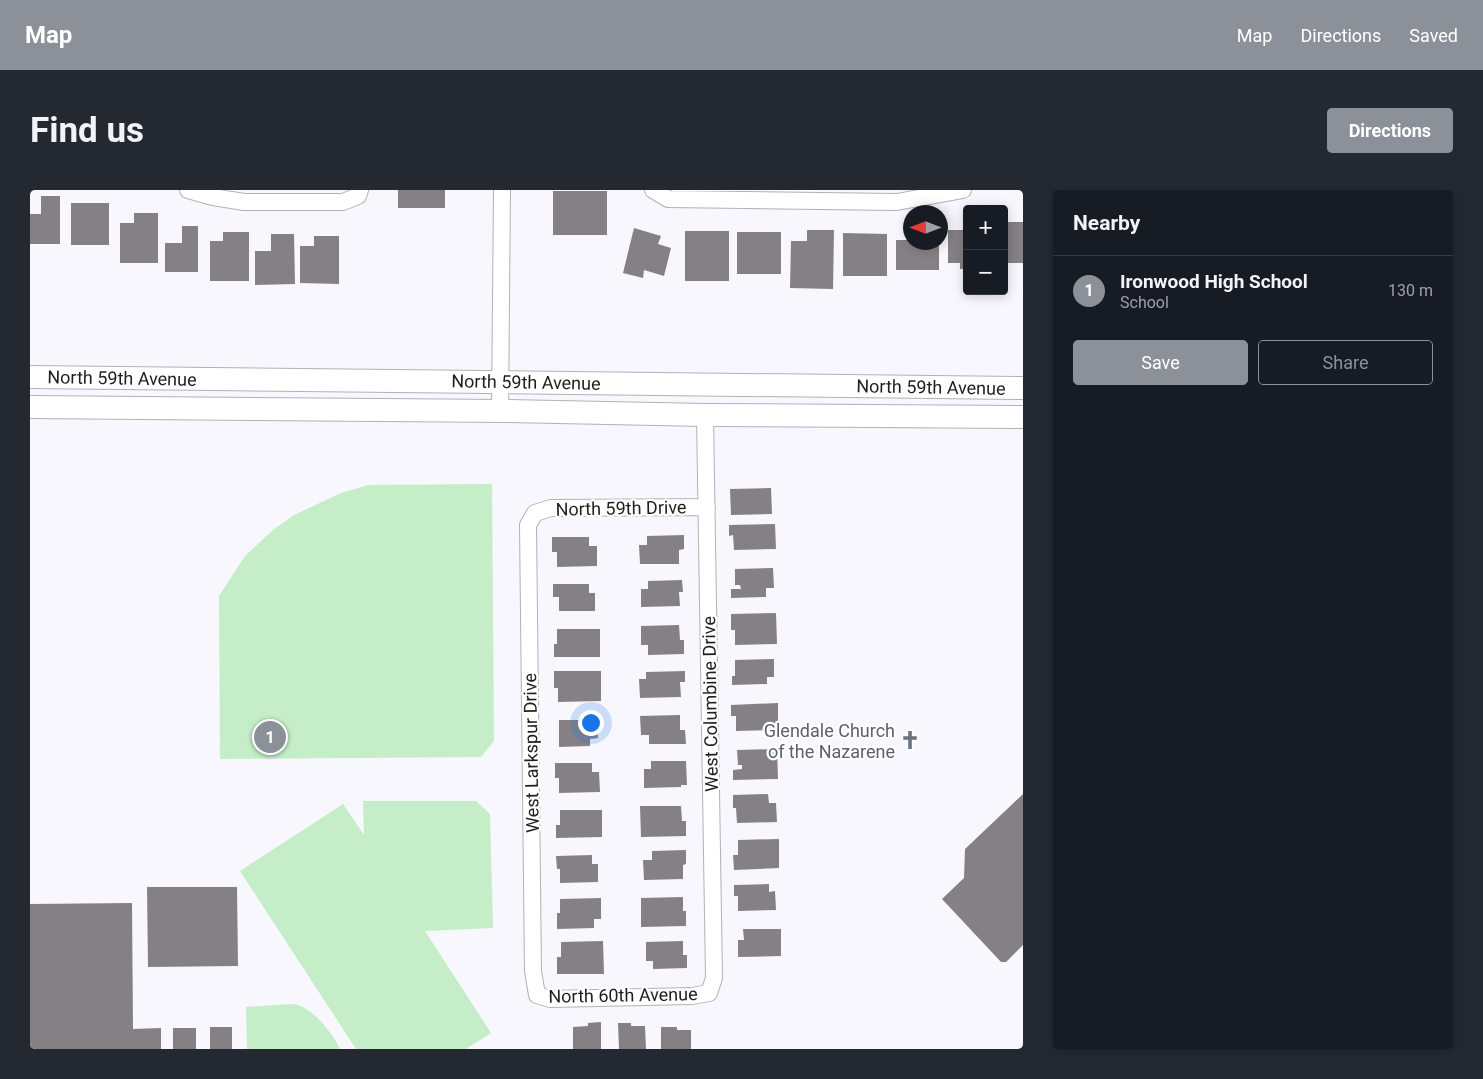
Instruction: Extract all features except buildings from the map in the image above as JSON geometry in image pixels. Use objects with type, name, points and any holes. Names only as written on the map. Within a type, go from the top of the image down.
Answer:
[{"type":"main road","name":"North 59th Avenue","points":[[30,377],[1023,388]]},
{"type":"main road","points":[[38,407],[66,389],[97,378]]},
{"type":"main road","name":"North 59th Avenue","points":[[38,407],[500,411],[705,415],[1023,416]]},
{"type":"street","points":[[188,190],[213,197],[244,202],[343,202],[359,193]]},
{"type":"street","points":[[500,411],[502,190]]},
{"type":"street","points":[[653,190],[668,199],[860,196],[897,202],[963,190]]},
{"type":"street","name":"West Columbine Drive","points":[[705,415],[714,978],[709,993]]},
{"type":"street","name":"North 59th Drive","points":[[535,513],[551,508],[707,507]]},
{"type":"street","name":"West Larkspur Drive","points":[[535,513],[528,525],[533,972],[537,995]]},
{"type":"street","name":"North 60th Avenue","points":[[537,995],[550,999],[692,996],[709,993]]},
{"type":"green space","points":[[492,484],[494,741],[481,757],[220,759],[219,596],[245,556],[273,530],[294,515],[341,493],[368,485]]},
{"type":"green space","points":[[363,801],[476,801],[490,814],[493,928],[425,931],[491,1033],[466,1049],[356,1049],[240,871],[343,804],[364,835]]},
{"type":"green space","points":[[300,1006],[312,1013],[323,1024],[340,1049],[247,1049],[246,1007]]},
{"type":"place","name":"Ironwood High School","points":[[270,737]]},
{"type":"place","name":"Glendale Church of the Nazarene","points":[[910,740]]}]
